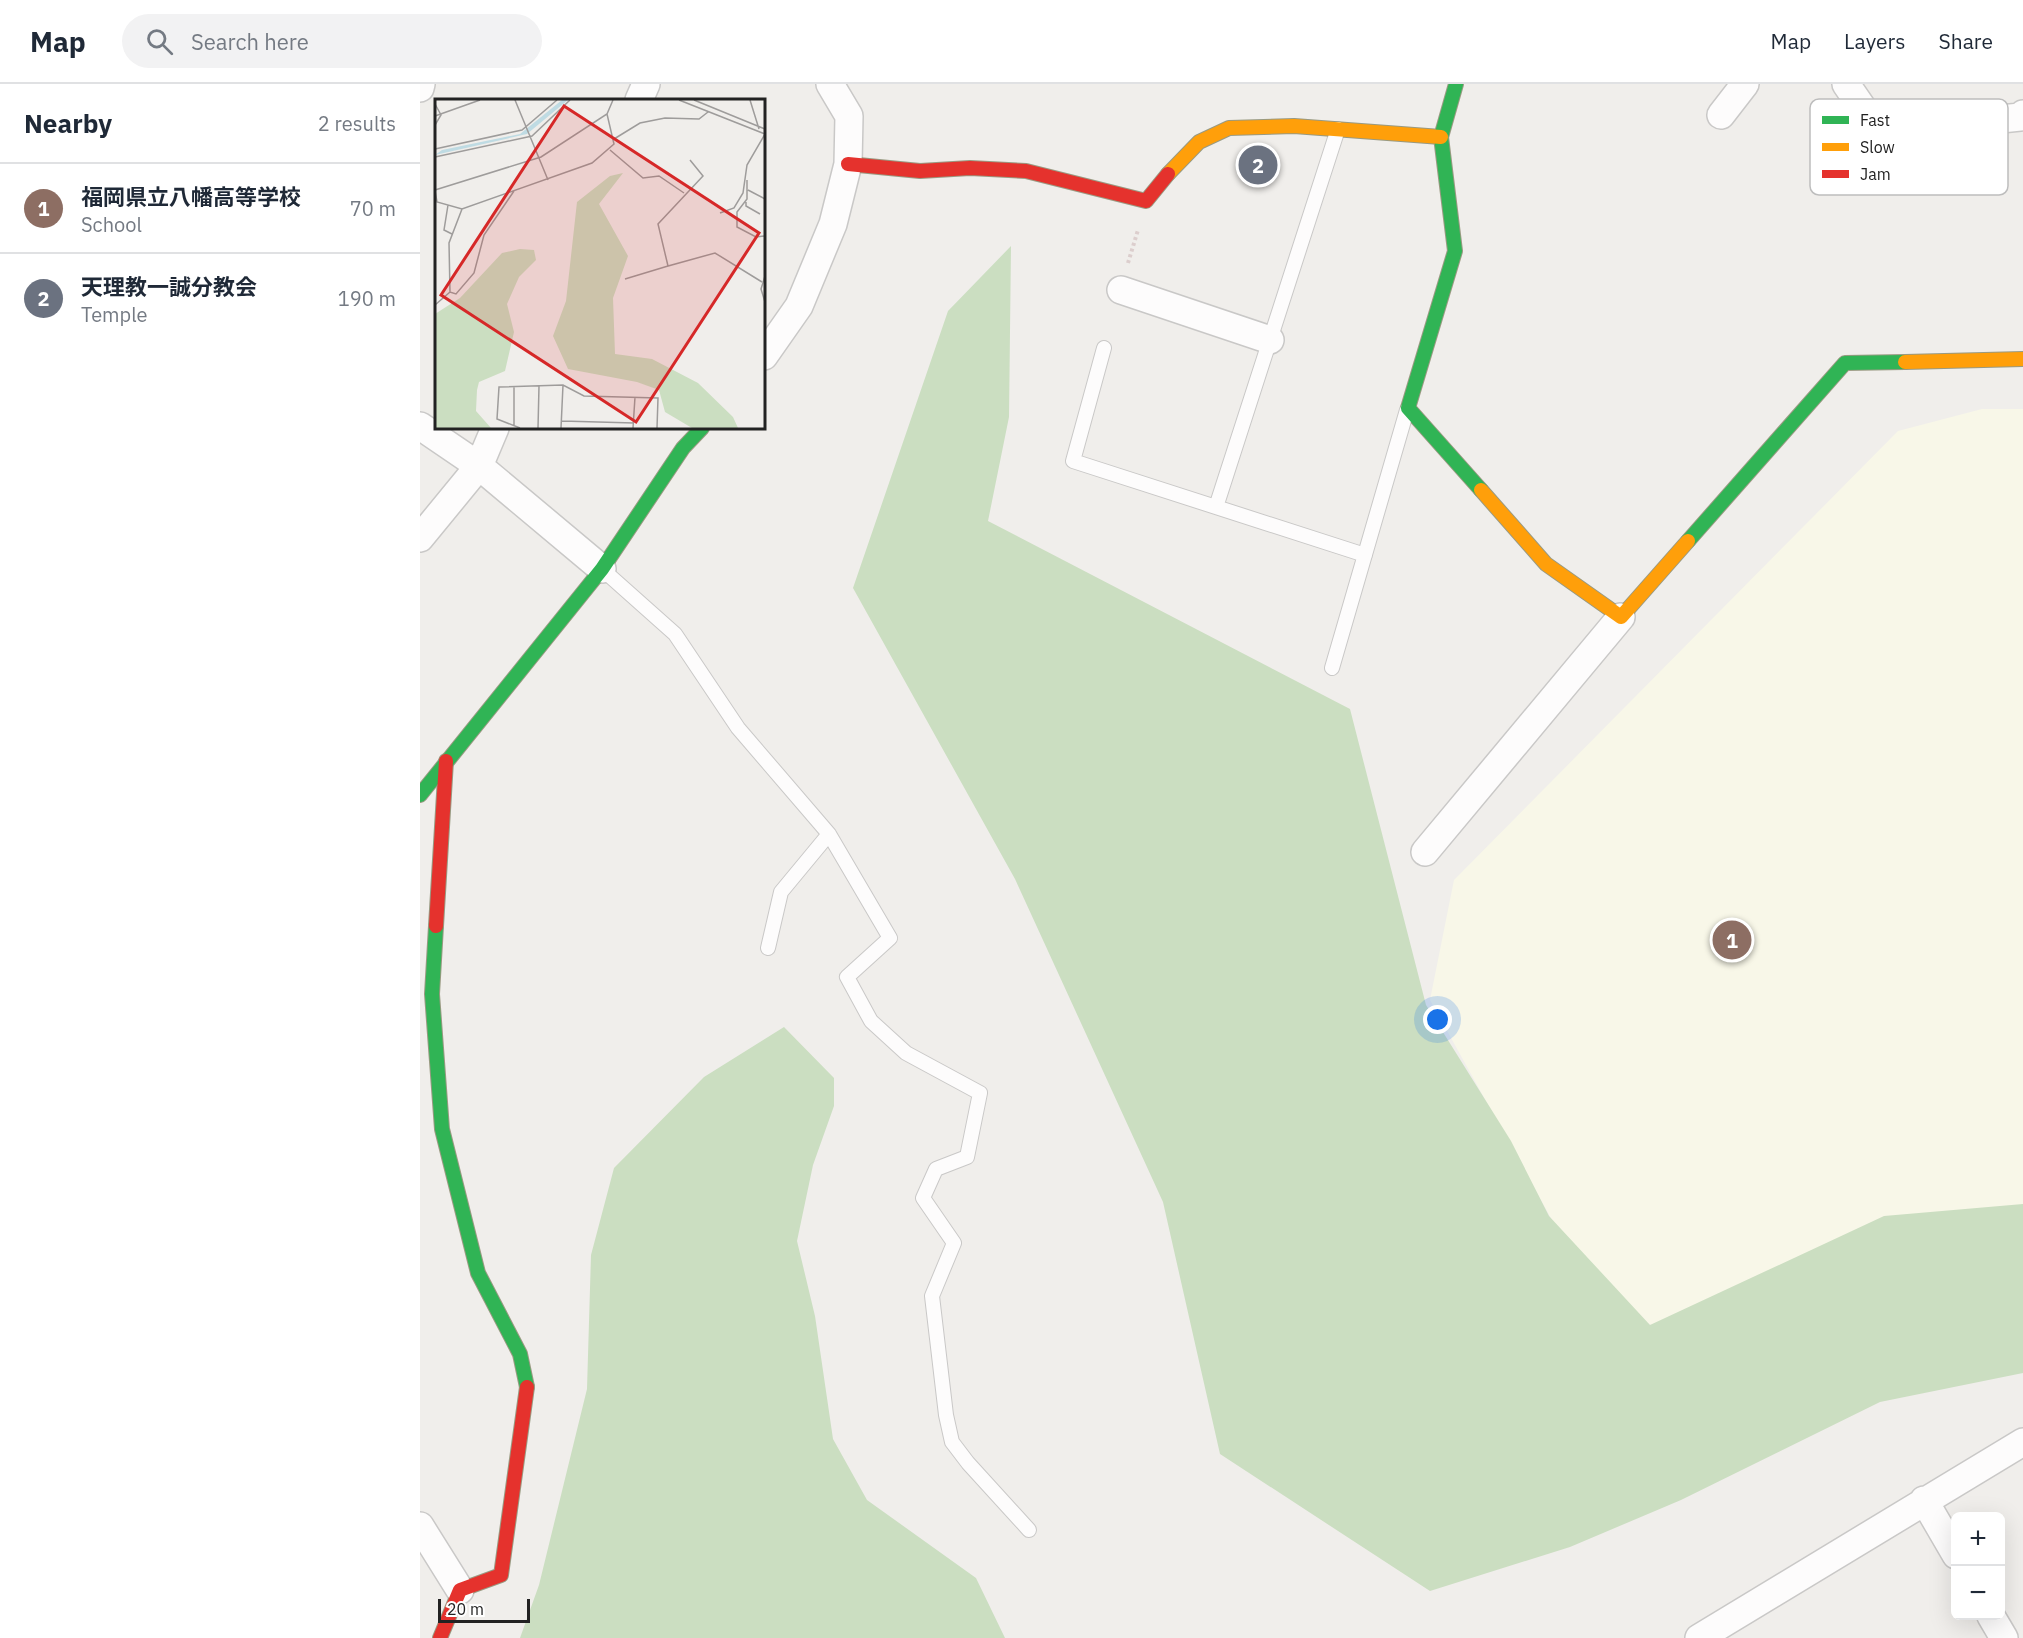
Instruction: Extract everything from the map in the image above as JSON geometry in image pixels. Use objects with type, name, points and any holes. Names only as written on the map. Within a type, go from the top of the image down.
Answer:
[{"type":"street","points":[[639,99],[646,84]]},
{"type":"street","points":[[765,355],[799,306],[833,224],[848,164],[849,116],[830,84]]},
{"type":"street","points":[[1456,84],[1441,136],[1455,251],[1408,408],[1546,564],[1621,617]]},
{"type":"street","points":[[1721,115],[1745,84]]},
{"type":"street","points":[[1846,84],[1856,99]]},
{"type":"street","points":[[2008,118],[2020,117],[2023,114]]},
{"type":"street","points":[[848,164],[920,171],[970,168],[1026,171],[1146,201],[1163,179],[1199,142],[1229,128],[1294,126],[1441,136]]},
{"type":"street","points":[[1121,290],[1270,340]]},
{"type":"street","points":[[1425,852],[1621,617],[1845,363],[2023,359]]},
{"type":"street","points":[[420,426],[479,466],[602,569]]},
{"type":"street","points":[[420,538],[479,466],[495,429]]},
{"type":"street","points":[[420,795],[602,569],[683,448],[701,429]]},
{"type":"street","points":[[440,1638],[460,1590],[501,1575],[527,1384],[520,1354],[478,1273],[442,1129],[432,994],[446,761]]},
{"type":"street","points":[[1699,1638],[2023,1442]]},
{"type":"street","points":[[1924,1500],[1951,1546]]},
{"type":"street","points":[[420,1526],[460,1590]]},
{"type":"street","points":[[1993,1620],[2004,1638]]},
{"type":"lane","points":[[1216,507],[1338,129]]},
{"type":"lane","points":[[1104,348],[1073,461],[1365,555]]},
{"type":"lane","points":[[1332,668],[1408,408]]},
{"type":"lane","points":[[602,569],[675,634],[738,728],[829,834],[890,938],[847,976],[870,1021],[906,1053],[980,1093],[967,1157],[936,1169],[923,1198],[954,1243],[932,1296],[946,1415],[952,1442],[1029,1530]]},
{"type":"lane","points":[[768,948],[781,892],[829,834]]},
{"type":"shaded area","points":[[1982,409],[2023,409],[2023,1275],[1722,1354],[1598,1303],[1430,1000],[1454,880],[1898,431]]},
{"type":"green space","points":[[1011,246],[1009,417],[988,521],[1350,709],[1426,1005],[1511,1141],[1549,1216],[1650,1325],[1884,1216],[2023,1204],[2023,1373],[1880,1402],[1681,1500],[1570,1547],[1430,1591],[1220,1454],[1163,1202],[1015,879],[853,588],[948,311]]},
{"type":"green space","points":[[784,1027],[834,1078],[834,1106],[813,1165],[797,1241],[815,1316],[833,1439],[867,1500],[976,1578],[1005,1638],[520,1638],[539,1585],[587,1389],[591,1255],[614,1168],[704,1077]]},
{"type":"traffic: fast","points":[[1456,84],[1441,137],[1455,251],[1408,408],[1481,490]]},
{"type":"traffic: fast","points":[[1688,541],[1845,363],[1905,362]]},
{"type":"traffic: fast","points":[[420,795],[602,569],[683,448],[701,429]]},
{"type":"traffic: fast","points":[[436,926],[432,994],[442,1129],[478,1273],[520,1354],[527,1387]]},
{"type":"traffic: slow","points":[[1168,174],[1199,142],[1229,128],[1294,126],[1441,137]]},
{"type":"traffic: slow","points":[[1905,362],[2023,359]]},
{"type":"traffic: slow","points":[[1481,490],[1546,564],[1621,617],[1688,541]]},
{"type":"traffic: jam","points":[[848,164],[920,171],[970,168],[1026,171],[1146,201],[1168,174]]},
{"type":"traffic: jam","points":[[436,926],[446,761]]},
{"type":"traffic: jam","points":[[440,1638],[460,1590],[501,1575],[527,1387]]},
{"type":"place","name":"天理教一誠分教会","points":[[1258,165]]},
{"type":"place","name":"福岡県立八幡高等学校","points":[[1732,940]]}]
